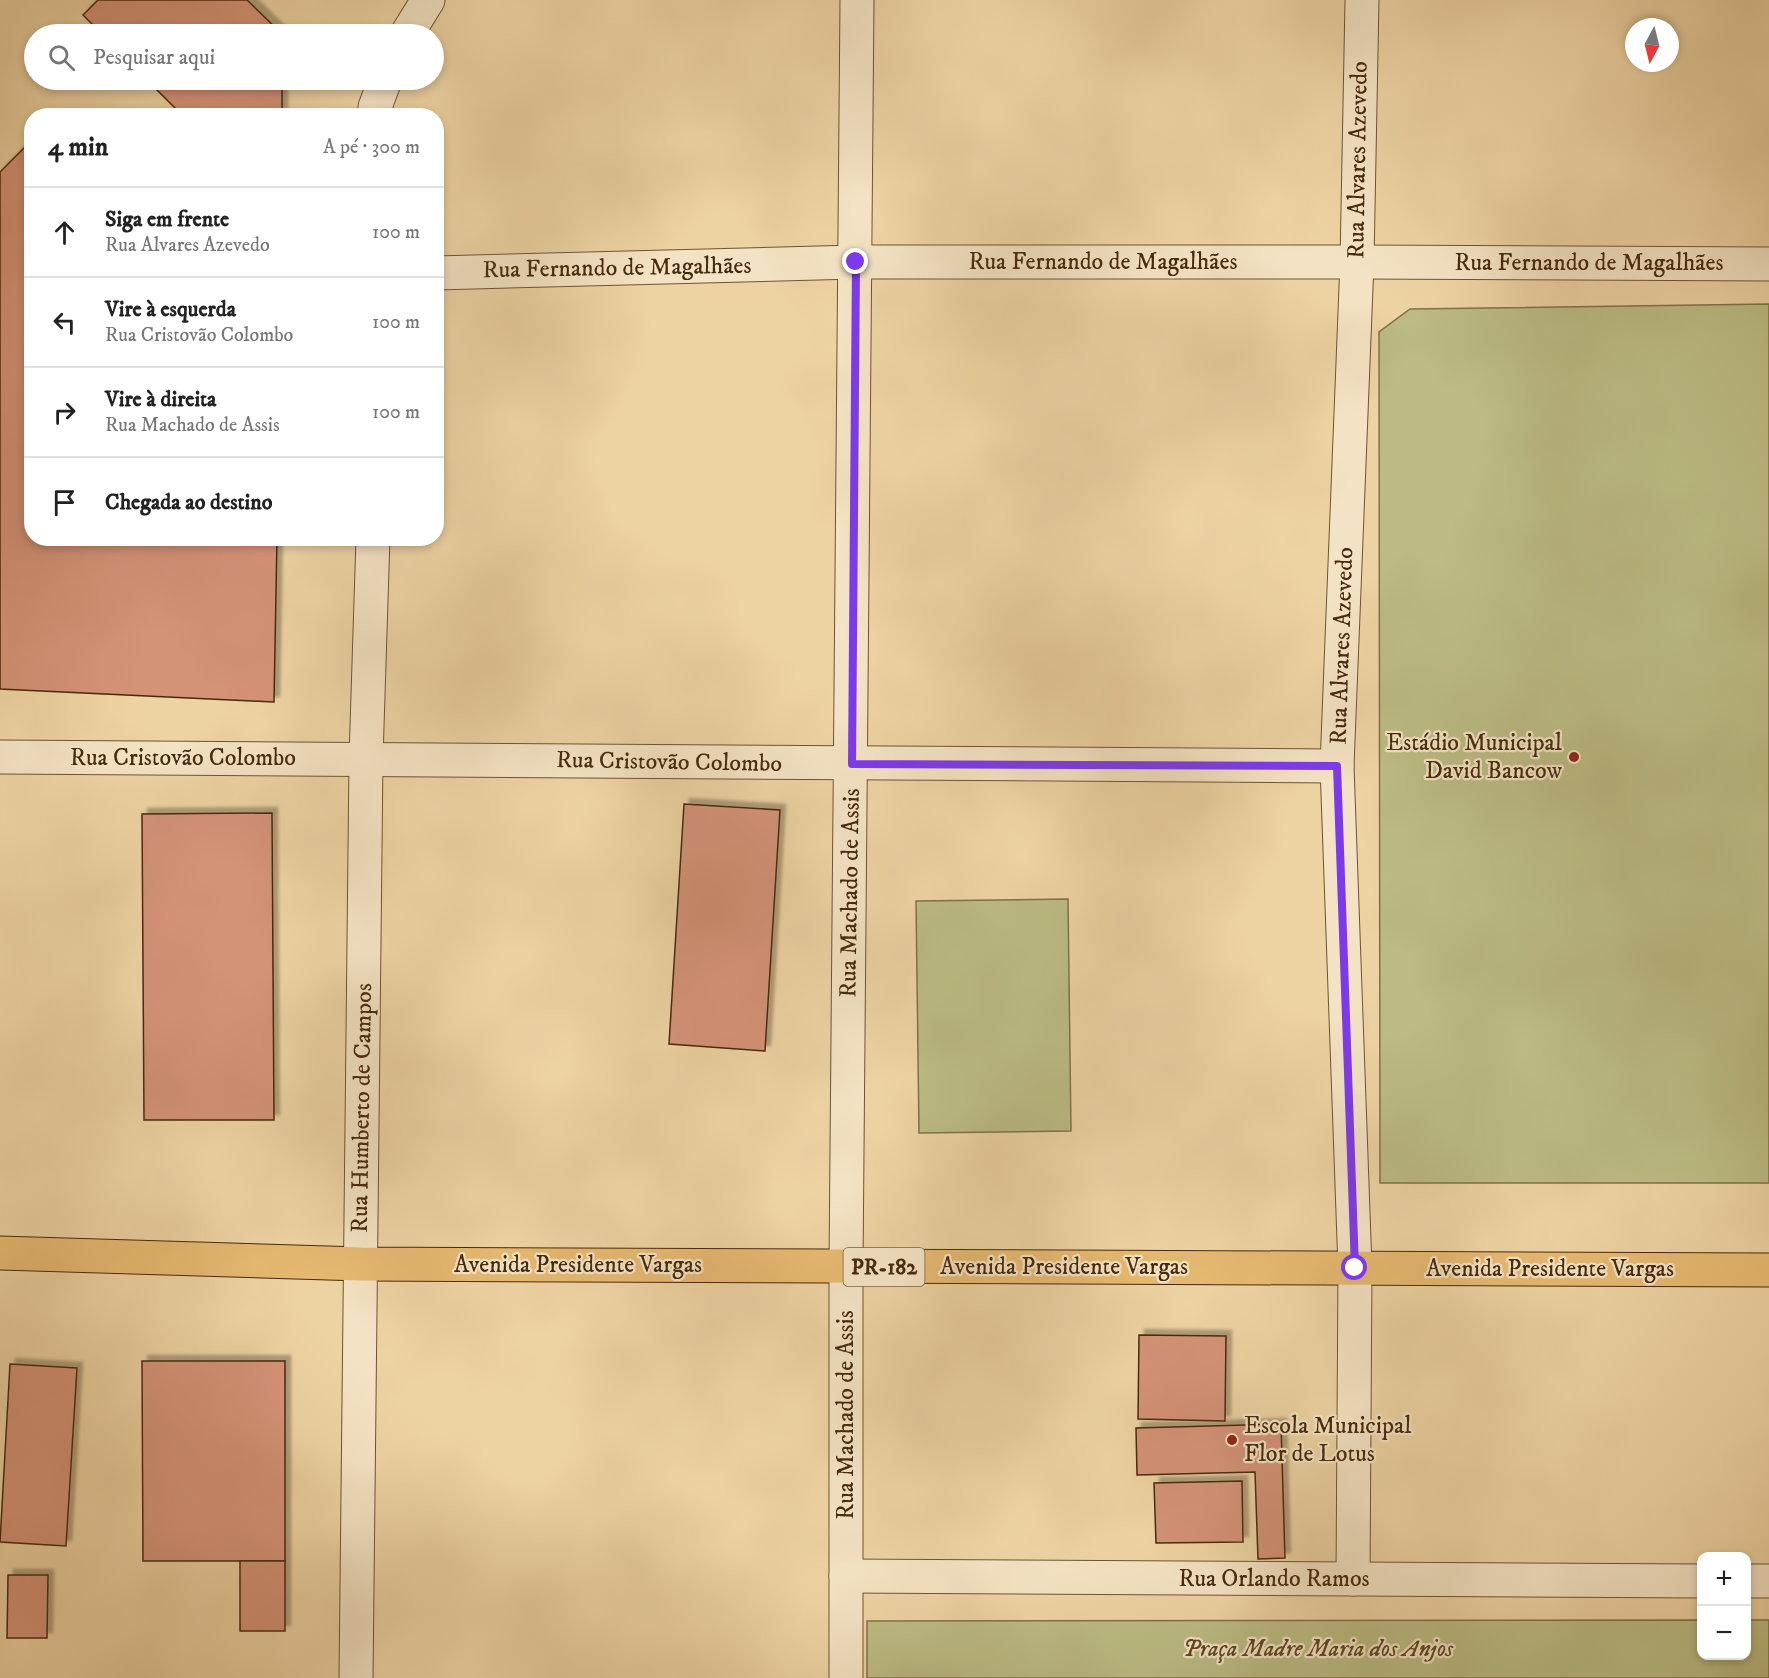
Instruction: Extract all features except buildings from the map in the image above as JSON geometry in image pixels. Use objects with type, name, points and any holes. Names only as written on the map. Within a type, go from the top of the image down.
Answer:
[{"type":"main road","name":"Avenida Presidente Vargas","points":[[0,1252],[361,1264],[1769,1270]]},
{"type":"street","points":[[412,24],[428,0]]},
{"type":"street","name":"Rua Machado de Assis","points":[[846,1678],[846,1266],[857,0]]},
{"type":"street","name":"Rua Alvares Azevedo","points":[[1353,1579],[1355,1268],[1337,766],[1357,262],[1362,0]]},
{"type":"street","name":"Rua Fernando de Magalhães","points":[[444,273],[856,262],[1769,264]]},
{"type":"street","name":"Rua Humberto de Campos","points":[[356,1678],[366,758],[373,546]]},
{"type":"street","name":"Rua Cristovão Colombo","points":[[0,757],[1337,766]]},
{"type":"street","name":"Rua Orlando Ramos","points":[[846,1576],[1697,1581]]},
{"type":"street","points":[[1751,1581],[1769,1581]]},
{"type":"green space","name":"Estádio Municipal David Bancow","points":[[1769,304],[1769,1183],[1380,1183],[1379,332],[1410,309]]},
{"type":"green space","points":[[1068,899],[1071,1131],[919,1133],[916,901]]},
{"type":"green space","name":"Praça Madre Maria dos Anjos","points":[[1697,1620],[1697,1660],[1751,1660],[1751,1620],[1769,1620],[1769,1678],[867,1678],[867,1621]]},
{"type":"place","name":"Estádio Municipal David Bancow","points":[[1574,757]]},
{"type":"place","name":"Escola Municipal Flor de Lotus","points":[[1232,1440]]},
{"type":"route","points":[[856,262],[852,764],[1337,766],[1355,1268]]}]
